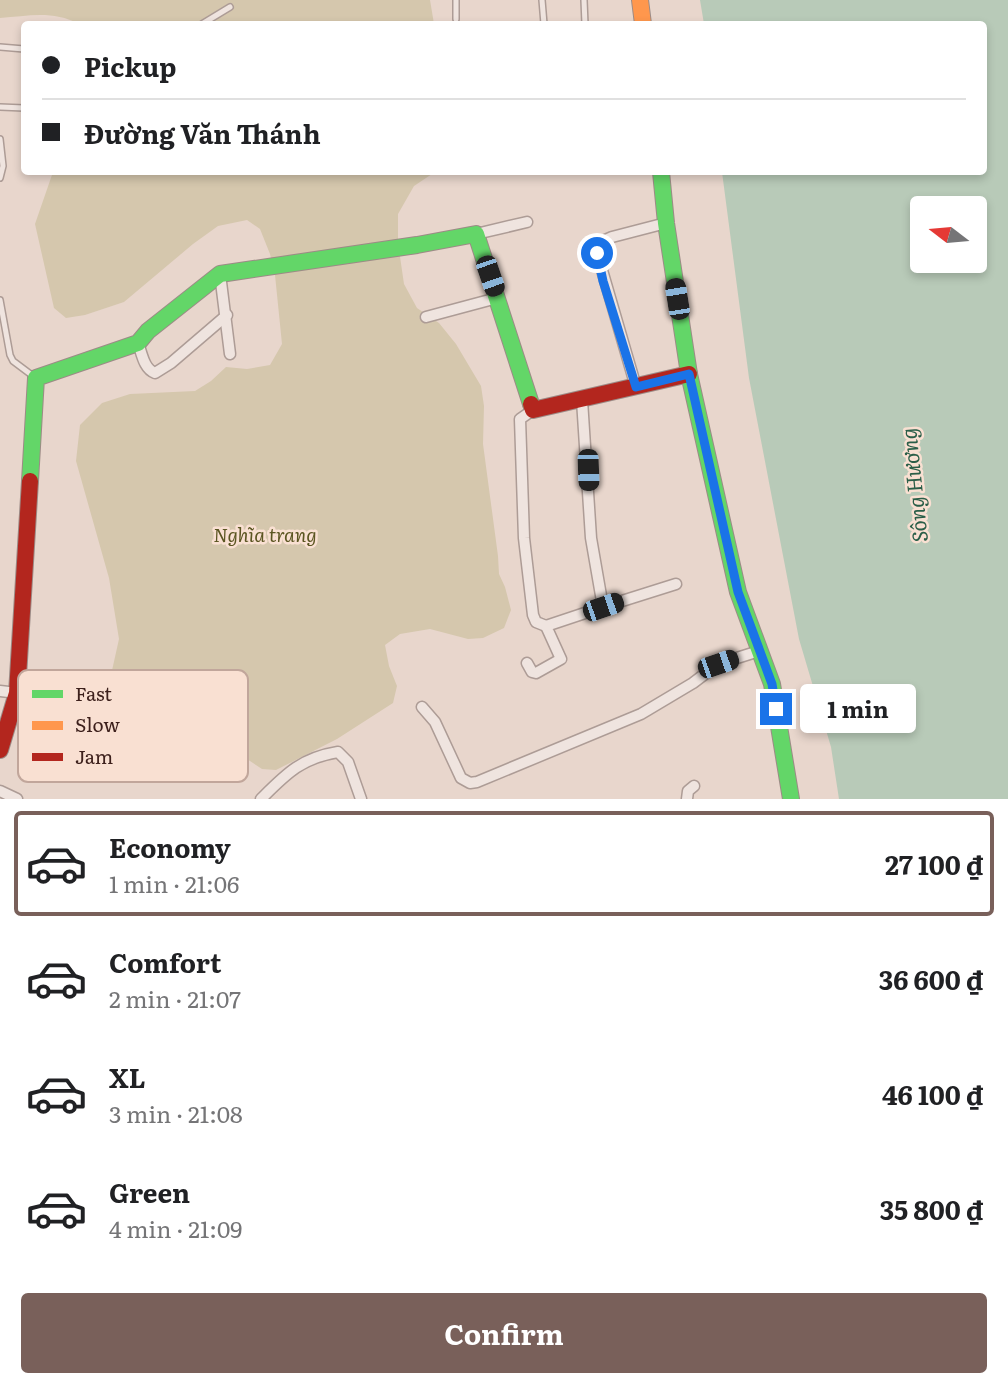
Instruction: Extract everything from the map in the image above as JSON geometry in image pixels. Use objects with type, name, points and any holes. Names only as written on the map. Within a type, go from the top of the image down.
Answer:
[{"type":"street","points":[[640,0],[643,21]]},
{"type":"street","points":[[661,175],[689,374],[738,592],[772,684],[791,799]]},
{"type":"street","points":[[18,670],[36,378],[138,343],[148,331],[220,274],[417,245],[527,222]]},
{"type":"street","points":[[636,387],[597,253],[603,241],[612,237],[666,223]]},
{"type":"street","points":[[476,234],[533,410]]},
{"type":"street","points":[[220,274],[230,354]]},
{"type":"street","points":[[426,317],[498,298]]},
{"type":"street","points":[[138,343],[145,364],[155,373],[171,363],[227,315]]},
{"type":"street","points":[[676,584],[546,626],[536,622],[522,514],[519,426],[520,419],[533,410],[689,374]]},
{"type":"street","points":[[582,400],[591,538],[603,607]]},
{"type":"street","points":[[527,663],[536,673],[561,659],[546,626]]},
{"type":"street","points":[[422,707],[435,722],[461,778],[470,783],[477,782],[641,714],[693,683],[718,664],[759,651]]},
{"type":"street","points":[[0,750],[17,693],[18,676]]},
{"type":"street","points":[[0,691],[17,693]]},
{"type":"street","points":[[261,799],[288,771],[317,755],[338,751],[348,762],[361,799]]},
{"type":"street","points":[[687,799],[688,791],[694,786]]},
{"type":"street","points":[[0,791],[17,799]]},
{"type":"lane","points":[[456,0],[456,19]]},
{"type":"lane","points":[[542,0],[544,21]]},
{"type":"lane","points":[[584,0],[585,21]]},
{"type":"lane","points":[[207,21],[229,8]]},
{"type":"lane","points":[[0,47],[21,49]]},
{"type":"lane","points":[[0,107],[21,108]]},
{"type":"lane","points":[[0,139],[3,166],[0,178]]},
{"type":"lane","points":[[0,300],[10,355],[13,361],[36,378]]},
{"type":"green space","points":[[0,0],[430,0],[434,21],[72,21],[50,15],[0,18]]},
{"type":"green space","name":"Nghĩa trang","points":[[52,175],[430,175],[414,186],[398,214],[398,243],[404,284],[417,308],[439,323],[456,344],[481,386],[484,406],[483,444],[499,574],[511,610],[504,628],[483,638],[468,639],[430,629],[400,634],[385,645],[397,686],[393,703],[337,739],[276,770],[262,769],[248,760],[248,670],[112,670],[119,639],[109,578],[76,461],[80,425],[102,403],[130,394],[195,391],[226,367],[247,369],[270,365],[282,344],[275,275],[260,229],[247,220],[218,226],[124,302],[85,315],[66,318],[54,308],[35,224]]},
{"type":"water","name":"Sông Hương","points":[[700,0],[1008,0],[1008,799],[839,799],[831,747],[799,639],[749,378],[722,175],[987,175],[987,21],[704,21]]},
{"type":"traffic: fast","points":[[661,175],[689,374],[738,592],[772,684],[791,799]]},
{"type":"traffic: fast","points":[[30,481],[36,378],[138,343],[148,331],[220,274],[476,234],[531,404]]},
{"type":"traffic: slow","points":[[640,0],[643,21]]},
{"type":"traffic: jam","points":[[531,404],[533,410],[689,374]]},
{"type":"traffic: jam","points":[[18,670],[30,481]]},
{"type":"traffic: jam","points":[[0,750],[17,693],[18,677]]},
{"type":"route","points":[[597,253],[636,387],[689,374],[738,592],[772,684],[776,709]]}]
